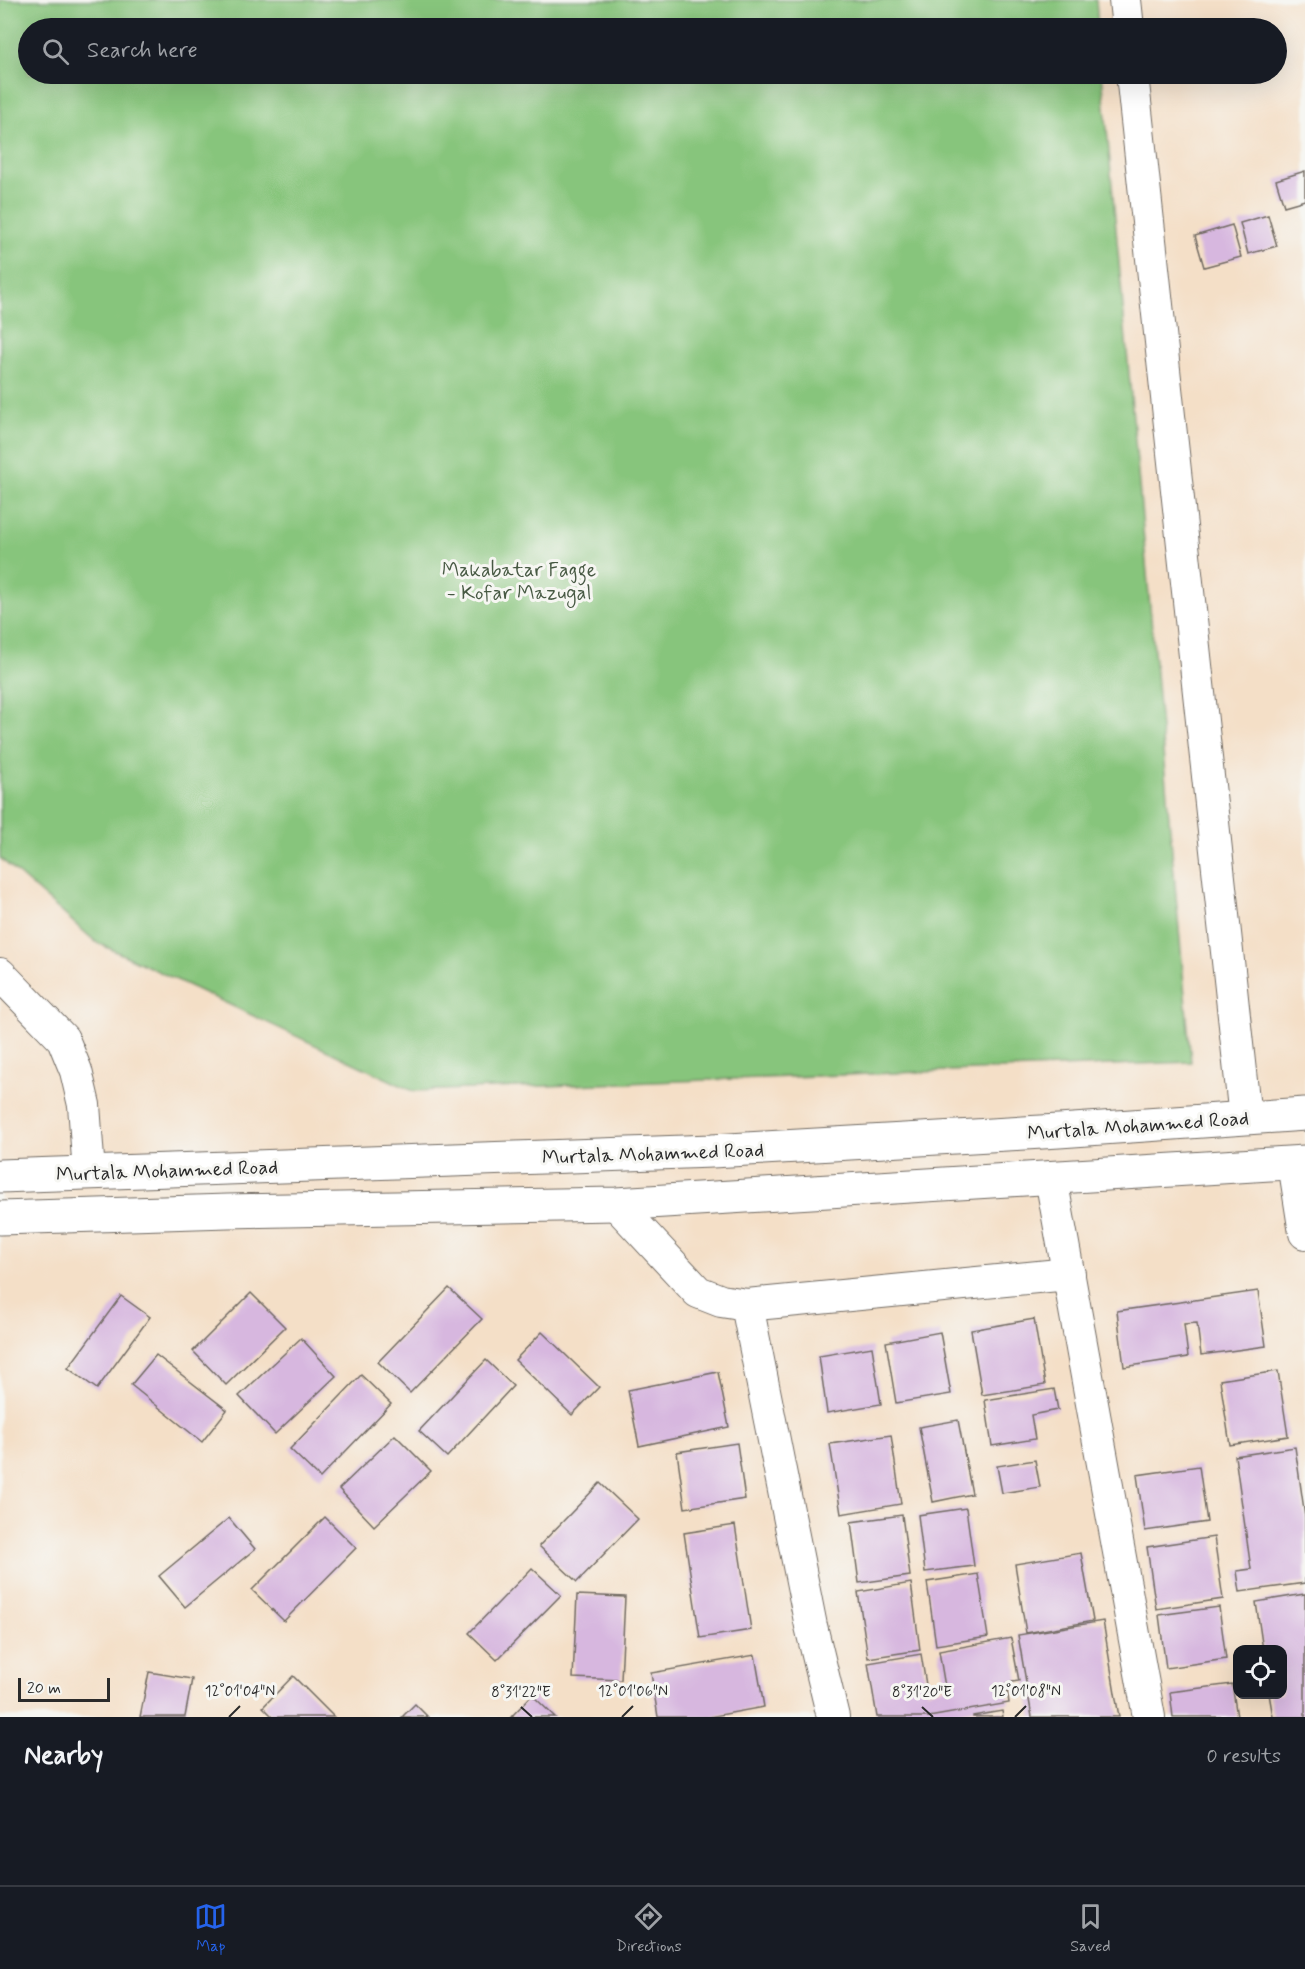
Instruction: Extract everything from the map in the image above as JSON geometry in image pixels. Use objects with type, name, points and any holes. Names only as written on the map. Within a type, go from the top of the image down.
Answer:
[{"type":"highway","name":"Murtala Mohammed Road","points":[[0,1176],[712,1151],[1305,1114]]},
{"type":"highway","points":[[0,1218],[228,1211],[616,1204],[1299,1162]]},
{"type":"street","points":[[1125,0],[1127,18]]},
{"type":"street","points":[[1133,84],[1245,1118]]},
{"type":"street","points":[[0,974],[63,1039],[76,1071],[84,1105],[89,1173]]},
{"type":"street","points":[[1299,1162],[1305,1233]]},
{"type":"street","points":[[1051,1178],[1149,1717]]},
{"type":"street","points":[[616,1204],[698,1292],[721,1300],[747,1305],[1069,1274]]},
{"type":"street","points":[[747,1305],[812,1626],[833,1717]]},
{"type":"green space","name":"Makabatar Fagge - Kofar Mazugal","points":[[0,0],[1096,0],[1097,18],[18,18],[18,84],[1103,84],[1191,1062],[413,1091],[96,942],[0,858]]},
{"type":"building","points":[[1305,171],[1305,200],[1284,206],[1276,180]]},
{"type":"building","points":[[1268,215],[1277,246],[1248,254],[1240,223]]},
{"type":"building","points":[[1232,225],[1241,257],[1204,267],[1195,236]]},
{"type":"building","points":[[449,1288],[482,1319],[410,1393],[378,1362]]},
{"type":"building","points":[[1258,1291],[1266,1346],[1201,1355],[1197,1323],[1184,1324],[1188,1357],[1124,1367],[1117,1311]]},
{"type":"building","points":[[251,1293],[285,1327],[226,1385],[193,1351]]},
{"type":"building","points":[[121,1296],[150,1317],[97,1389],[68,1368]]},
{"type":"building","points":[[1034,1319],[1045,1385],[982,1395],[971,1330]]},
{"type":"building","points":[[542,1332],[599,1387],[572,1415],[515,1360]]},
{"type":"building","points":[[940,1332],[951,1394],[896,1403],[886,1342]]},
{"type":"building","points":[[301,1338],[336,1376],[275,1434],[239,1396]]},
{"type":"building","points":[[872,1347],[881,1404],[827,1413],[819,1356]]},
{"type":"building","points":[[156,1355],[227,1410],[202,1442],[131,1385]]},
{"type":"building","points":[[486,1360],[513,1386],[447,1457],[419,1431]]},
{"type":"building","points":[[1278,1371],[1288,1436],[1230,1445],[1220,1380]]},
{"type":"building","points":[[718,1372],[729,1427],[639,1446],[628,1390]]},
{"type":"building","points":[[361,1375],[391,1404],[320,1478],[290,1449]]},
{"type":"building","points":[[1054,1389],[1058,1410],[1031,1415],[1035,1439],[992,1446],[985,1400]]},
{"type":"building","points":[[958,1420],[972,1494],[933,1502],[919,1427]]},
{"type":"building","points":[[395,1435],[431,1471],[374,1526],[339,1489]]},
{"type":"building","points":[[891,1435],[901,1504],[841,1514],[830,1444]]},
{"type":"building","points":[[737,1443],[745,1499],[685,1508],[677,1452]]},
{"type":"building","points":[[1295,1447],[1305,1517],[1305,1583],[1240,1592],[1237,1571],[1251,1569],[1235,1456]]},
{"type":"building","points":[[1035,1460],[1040,1487],[1002,1493],[997,1466]]},
{"type":"building","points":[[1199,1466],[1207,1522],[1145,1531],[1137,1475]]},
{"type":"building","points":[[600,1483],[638,1519],[577,1582],[539,1546]]},
{"type":"building","points":[[966,1508],[974,1566],[925,1572],[918,1515]]},
{"type":"building","points":[[902,1515],[910,1576],[859,1583],[851,1522]]},
{"type":"building","points":[[325,1517],[356,1548],[284,1621],[252,1590]]},
{"type":"building","points":[[229,1518],[255,1549],[185,1607],[159,1576]]},
{"type":"building","points":[[735,1525],[751,1630],[700,1638],[684,1533]]},
{"type":"building","points":[[1214,1537],[1223,1599],[1156,1609],[1147,1547]]},
{"type":"building","points":[[1081,1553],[1093,1621],[1026,1633],[1015,1564]]},
{"type":"building","points":[[532,1568],[561,1595],[497,1660],[469,1633]]},
{"type":"building","points":[[978,1574],[988,1637],[936,1645],[927,1582]]},
{"type":"building","points":[[911,1583],[920,1650],[868,1658],[858,1592]]},
{"type":"building","points":[[1305,1594],[1305,1717],[1273,1717],[1270,1699],[1287,1699],[1287,1645],[1262,1645],[1256,1602]]},
{"type":"building","points":[[577,1595],[625,1597],[621,1680],[573,1678]]},
{"type":"building","points":[[1219,1607],[1226,1659],[1166,1668],[1159,1615]]},
{"type":"building","points":[[1103,1621],[1119,1717],[1032,1717],[1018,1635]]},
{"type":"building","points":[[1011,1638],[1019,1681],[1006,1683],[1009,1703],[929,1717],[877,1717],[868,1663],[921,1654],[927,1691],[945,1687],[939,1651]]},
{"type":"building","points":[[755,1655],[764,1707],[709,1717],[658,1717],[651,1673]]},
{"type":"building","points":[[149,1672],[192,1679],[185,1717],[140,1717]]},
{"type":"building","points":[[293,1676],[334,1717],[273,1717],[263,1707]]},
{"type":"building","points":[[1232,1684],[1237,1717],[1173,1717],[1170,1692]]},
{"type":"building","points":[[532,1695],[555,1717],[511,1717]]},
{"type":"building","points":[[415,1704],[428,1717],[402,1717]]},
{"type":"building","points":[[1002,1711],[1003,1717],[973,1717],[973,1716]]}]
